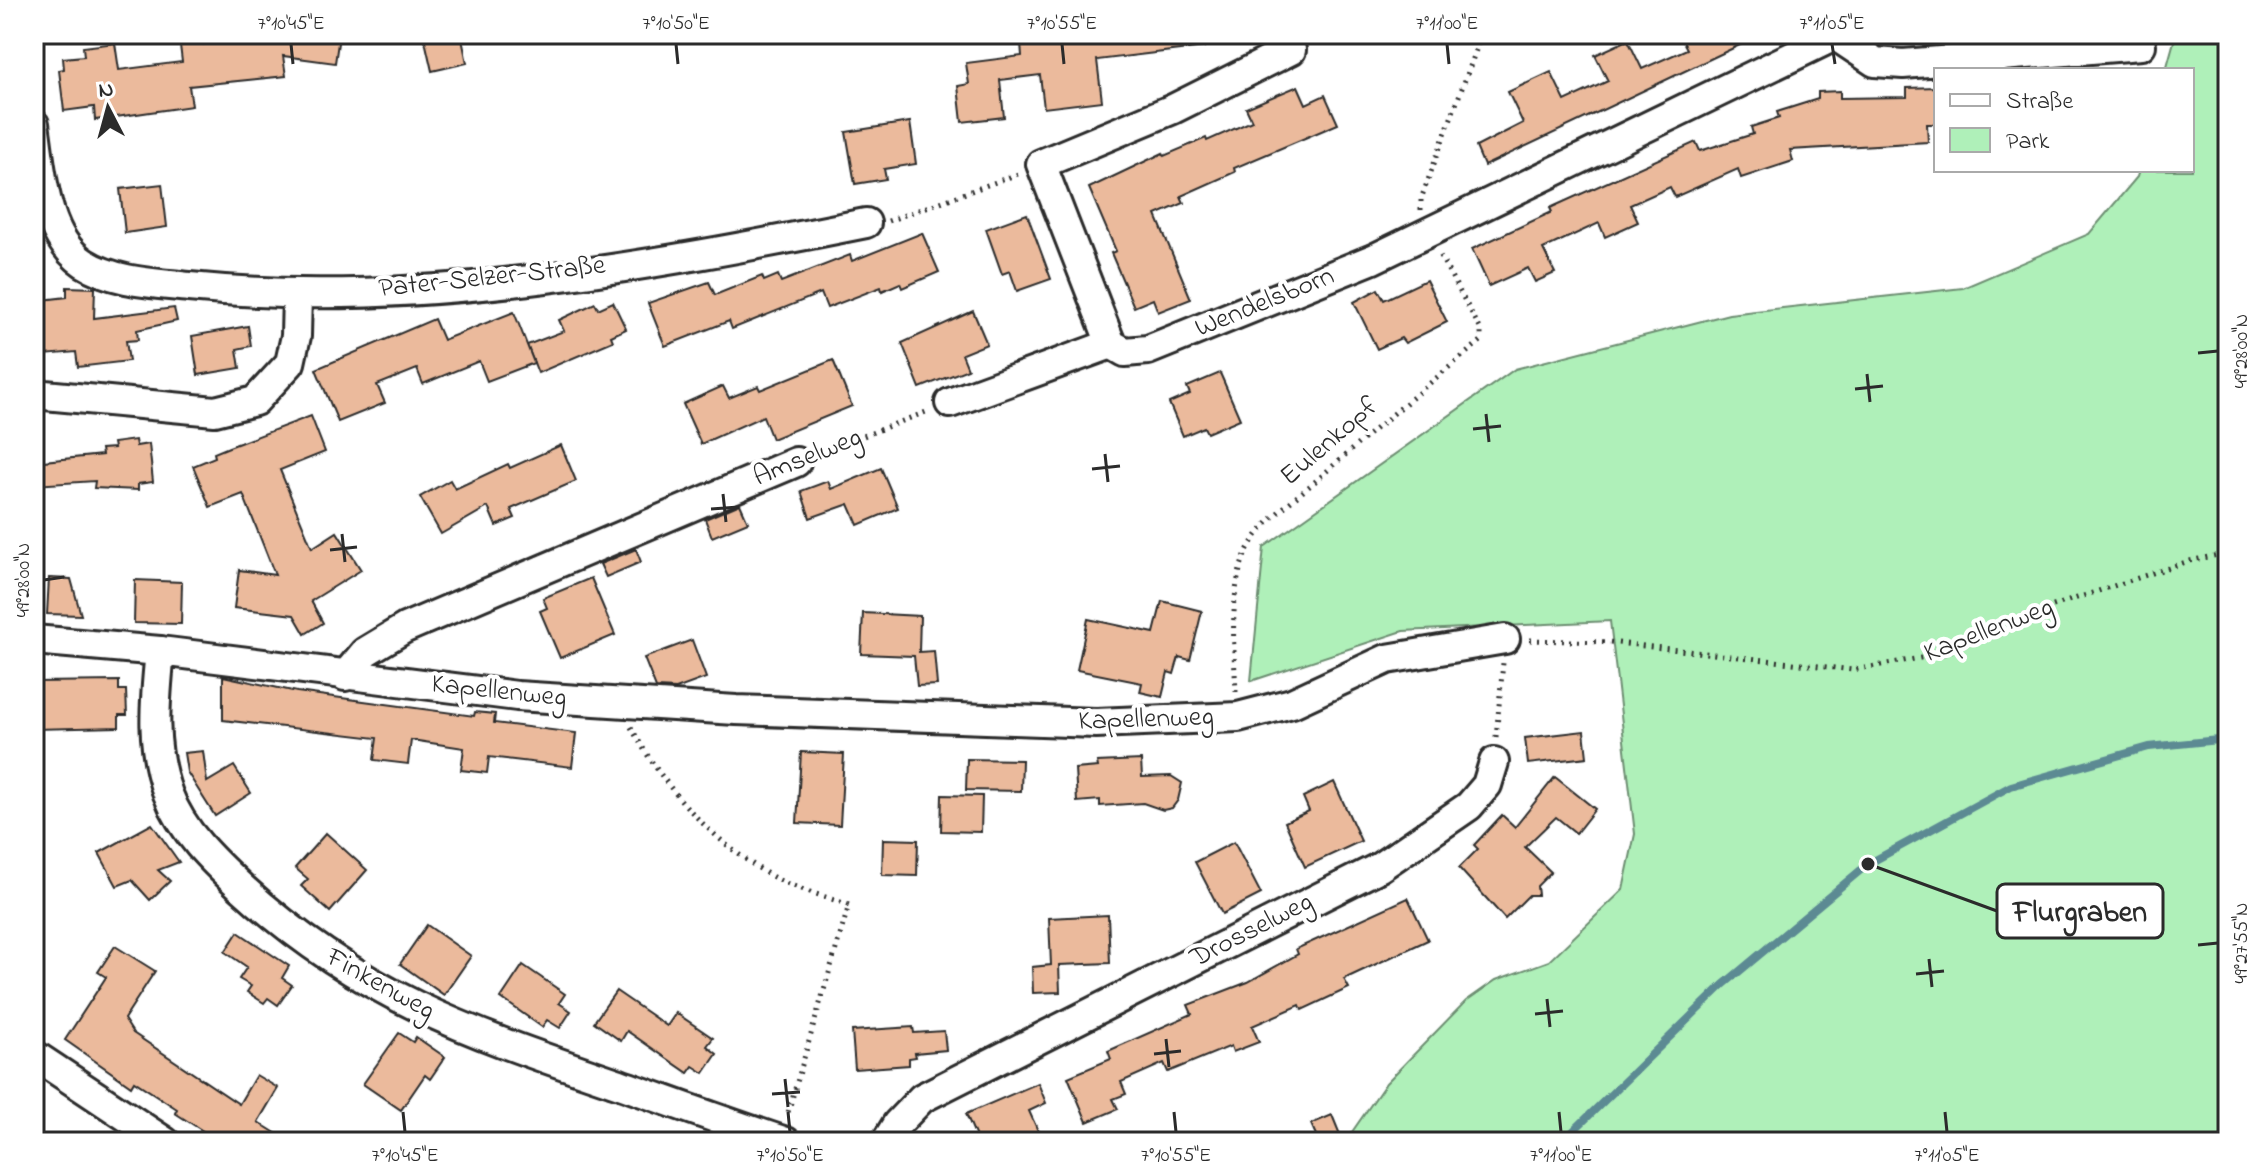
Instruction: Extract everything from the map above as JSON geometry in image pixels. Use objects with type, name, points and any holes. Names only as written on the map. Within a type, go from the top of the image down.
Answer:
[{"type":"street","name":"Wendelsborn","points":[[1111,344],[1125,352],[1148,350],[1373,259],[1836,35]]},
{"type":"street","points":[[1836,35],[1875,62],[1903,64],[2141,45]]},
{"type":"street","points":[[950,403],[1111,344],[1041,164],[1173,109],[1291,50]]},
{"type":"street","name":"Pater-Selzer-Straße","points":[[34,124],[53,218],[65,244],[82,262],[111,276],[162,284],[297,294],[525,281],[866,223]]},
{"type":"street","points":[[34,394],[215,411],[255,401],[290,363],[296,336],[297,294]]},
{"type":"street","name":"Amselweg","points":[[345,676],[365,652],[405,628],[796,462]]},
{"type":"street","name":"Kapellenweg","points":[[34,640],[160,651],[517,696],[1081,723],[1238,717],[1292,703],[1387,659],[1505,639]]},
{"type":"street","name":"Finkenweg","points":[[160,651],[153,723],[155,753],[169,796],[185,829],[229,876],[314,948],[424,1013],[498,1043],[782,1141]]},
{"type":"street","name":"Drosselweg","points":[[886,1142],[897,1124],[922,1098],[1380,867],[1469,806],[1487,785],[1494,762]]},
{"type":"street","points":[[34,1055],[165,1142]]},
{"type":"path","points":[[1427,233],[1420,218],[1421,199],[1482,34]]},
{"type":"path","points":[[866,223],[879,224],[1001,182],[1041,164]]},
{"type":"path","name":"Eulenkopf","points":[[1238,717],[1232,631],[1239,581],[1251,543],[1275,516],[1481,341],[1481,330],[1427,233]]},
{"type":"path","name":"Amselweg","points":[[796,462],[950,403]]},
{"type":"path","name":"Kapellenweg","points":[[1505,639],[1609,642],[1853,670],[1943,654],[2050,607],[2189,561],[2228,553]]},
{"type":"path","points":[[1494,762],[1505,639]]},
{"type":"path","points":[[631,703],[631,727],[654,770],[703,824],[765,872],[849,905],[782,1141]]},
{"type":"green space","points":[[2176,34],[2228,34],[2228,1142],[1345,1142],[1386,1083],[1466,1001],[1496,980],[1549,961],[1623,890],[1635,834],[1610,621],[1403,631],[1251,681],[1264,547],[1515,369],[1729,314],[1963,288],[2089,234],[2138,172],[2194,172],[2194,68],[2167,68]]},
{"type":"building","points":[[279,34],[339,36],[335,63],[283,56],[286,76],[189,86],[192,106],[95,120],[94,107],[64,111],[59,70],[64,69],[63,58],[84,56],[83,47],[115,43],[119,70],[182,62],[179,37],[204,39],[204,44]]},
{"type":"building","points":[[461,34],[467,63],[432,71],[424,36]]},
{"type":"building","points":[[1096,34],[1203,34],[1204,47],[1097,60],[1102,101],[1044,108],[1040,75],[1000,80],[1004,117],[962,122],[958,86],[969,84],[966,63],[1022,56],[1021,43]]},
{"type":"building","points":[[1679,34],[1763,34],[1484,166],[1476,147],[1523,123],[1508,92],[1551,72],[1565,101],[1608,81],[1595,55],[1628,40],[1642,69],[1687,49]]},
{"type":"building","points":[[1298,86],[1306,104],[1325,95],[1338,124],[1234,168],[1235,172],[1181,196],[1184,203],[1156,215],[1191,299],[1158,312],[1153,299],[1134,307],[1111,253],[1116,251],[1089,188],[1163,153],[1164,156],[1206,138],[1207,141],[1252,121],[1246,108]]},
{"type":"building","points":[[1934,87],[1934,124],[1927,124],[1928,142],[1790,150],[1793,161],[1741,178],[1738,169],[1675,197],[1670,187],[1630,205],[1638,222],[1605,237],[1599,223],[1543,249],[1555,273],[1535,282],[1528,268],[1489,286],[1472,249],[1552,212],[1550,208],[1696,142],[1700,151],[1753,134],[1751,127],[1779,118],[1777,112],[1818,99],[1818,92],[1840,91],[1840,98],[1907,97],[1907,88]]},
{"type":"building","points":[[910,122],[916,164],[884,169],[886,179],[855,184],[846,132]]},
{"type":"building","points":[[162,184],[167,227],[125,233],[120,189]]},
{"type":"building","points":[[1027,214],[1051,279],[1017,291],[1010,271],[1002,274],[986,229]]},
{"type":"building","points":[[922,233],[939,272],[902,288],[900,283],[882,291],[881,287],[827,308],[821,293],[732,329],[729,321],[665,346],[648,303],[709,282],[715,295],[762,276],[764,281],[778,275],[781,282],[850,255],[852,261]]},
{"type":"building","points":[[1426,280],[1447,322],[1405,343],[1401,338],[1377,349],[1354,302],[1378,289],[1384,300]]},
{"type":"building","points":[[67,287],[95,288],[94,318],[174,308],[177,321],[137,330],[138,340],[126,341],[129,361],[78,367],[76,352],[34,356],[34,301],[67,297]]},
{"type":"building","points":[[613,302],[626,329],[611,336],[613,341],[538,373],[527,345],[564,331],[559,320],[595,303],[598,309]]},
{"type":"building","points":[[973,311],[987,344],[962,354],[968,369],[920,388],[902,343]]},
{"type":"building","points":[[514,312],[534,363],[487,381],[479,361],[423,384],[417,369],[377,385],[385,403],[338,422],[316,369],[434,319],[443,340]]},
{"type":"building","points":[[248,326],[251,346],[237,349],[240,368],[198,375],[192,336]]},
{"type":"building","points":[[833,360],[852,406],[772,439],[763,416],[701,444],[683,404],[723,386],[729,398],[758,386],[760,390]]},
{"type":"building","points":[[1220,373],[1240,419],[1207,433],[1204,427],[1183,436],[1169,403],[1190,394],[1187,387]]},
{"type":"building","points":[[311,416],[325,452],[280,470],[312,548],[337,532],[361,570],[311,601],[323,623],[305,634],[294,615],[234,608],[239,570],[275,575],[243,494],[210,507],[193,466],[215,457],[214,453]]},
{"type":"building","points":[[135,440],[136,446],[149,444],[153,482],[138,484],[138,490],[94,488],[95,481],[34,485],[34,462],[102,455],[101,449],[114,448],[113,443]]},
{"type":"building","points":[[561,445],[576,481],[511,509],[515,518],[496,526],[488,507],[441,534],[420,497],[450,480],[455,489],[508,464],[510,468]]},
{"type":"building","points":[[881,468],[898,508],[858,525],[849,504],[810,518],[801,491],[828,481],[831,489]]},
{"type":"building","points":[[740,504],[748,522],[712,537],[705,519]]},
{"type":"building","points":[[636,549],[641,562],[606,577],[600,564]]},
{"type":"building","points":[[49,578],[71,579],[81,615],[47,614]]},
{"type":"building","points":[[591,578],[615,635],[560,658],[540,611],[547,608],[543,598]]},
{"type":"building","points":[[135,580],[182,582],[181,624],[134,623]]},
{"type":"building","points":[[1162,601],[1202,611],[1190,660],[1179,657],[1174,674],[1168,672],[1162,697],[1140,692],[1142,683],[1077,670],[1088,619],[1154,633]]},
{"type":"building","points":[[863,613],[920,616],[919,652],[934,651],[937,685],[917,686],[914,656],[861,654]]},
{"type":"building","points":[[692,640],[706,678],[676,689],[656,688],[644,658]]},
{"type":"building","points":[[223,676],[297,692],[474,716],[475,712],[495,714],[494,723],[576,733],[572,767],[489,757],[487,773],[461,770],[464,748],[411,740],[408,764],[374,760],[377,738],[223,720]]},
{"type":"building","points":[[119,681],[119,690],[126,690],[127,715],[119,715],[119,727],[34,729],[34,682]]},
{"type":"building","points":[[1584,731],[1587,757],[1528,764],[1525,738]]},
{"type":"building","points":[[203,751],[207,782],[234,766],[251,793],[215,816],[187,772],[184,753]]},
{"type":"building","points":[[801,752],[844,754],[840,825],[797,823]]},
{"type":"building","points":[[967,759],[1022,760],[1021,791],[966,790]]},
{"type":"building","points":[[1141,760],[1142,777],[1171,776],[1182,783],[1178,800],[1172,808],[1163,810],[1143,803],[1100,806],[1100,800],[1077,802],[1075,769],[1098,767],[1097,762]]},
{"type":"building","points":[[1555,777],[1595,809],[1576,833],[1556,817],[1525,847],[1551,872],[1537,886],[1538,895],[1529,895],[1505,919],[1459,868],[1478,849],[1474,845],[1502,815],[1515,827]]},
{"type":"building","points":[[1334,782],[1361,841],[1305,867],[1285,822],[1309,811],[1303,797]]},
{"type":"building","points":[[942,795],[982,796],[981,832],[941,831]]},
{"type":"building","points":[[152,824],[179,862],[158,870],[170,881],[150,900],[132,880],[117,886],[99,853]]},
{"type":"building","points":[[326,833],[367,870],[330,912],[301,886],[308,879],[295,868]]},
{"type":"building","points":[[883,839],[918,840],[917,876],[882,875]]},
{"type":"building","points":[[1234,842],[1261,894],[1222,914],[1195,862]]},
{"type":"building","points":[[1408,898],[1428,940],[1344,979],[1349,988],[1302,1010],[1300,1005],[1252,1026],[1259,1042],[1233,1052],[1231,1046],[1168,1072],[1164,1063],[1121,1082],[1126,1094],[1113,1099],[1118,1109],[1087,1122],[1068,1077],[1111,1059],[1108,1051],[1192,1014],[1188,1005],[1248,982],[1298,954],[1296,949]]},
{"type":"building","points":[[1108,915],[1110,963],[1059,965],[1060,992],[1033,993],[1032,967],[1051,965],[1049,918]]},
{"type":"building","points":[[427,925],[471,956],[444,995],[400,964]]},
{"type":"building","points":[[238,932],[289,966],[282,978],[292,985],[278,1005],[268,998],[264,1003],[247,992],[251,986],[239,979],[247,967],[225,952]]},
{"type":"building","points":[[115,946],[155,971],[124,1019],[133,1033],[239,1104],[256,1075],[278,1088],[258,1122],[290,1142],[220,1142],[175,1113],[177,1109],[134,1081],[131,1086],[65,1040],[106,977],[98,972]]},
{"type":"building","points":[[523,965],[565,994],[559,1003],[571,1011],[560,1028],[547,1020],[542,1027],[501,998]]},
{"type":"building","points":[[616,991],[667,1026],[676,1013],[713,1038],[707,1046],[717,1054],[704,1073],[693,1066],[688,1073],[627,1031],[621,1041],[594,1022]]},
{"type":"building","points":[[913,1027],[914,1033],[944,1031],[946,1050],[915,1053],[916,1057],[909,1058],[909,1065],[855,1069],[852,1031]]},
{"type":"building","points":[[399,1033],[413,1042],[416,1037],[445,1057],[430,1079],[425,1075],[401,1110],[363,1084]]},
{"type":"building","points":[[1038,1083],[1046,1103],[1029,1111],[1043,1142],[978,1142],[966,1114]]},
{"type":"building","points":[[1332,1115],[1341,1137],[1319,1142],[1311,1124]]},
{"type":"waterway","points":[[1562,1142],[1723,985],[1868,864],[2011,786],[2149,747],[2228,739]]},
{"type":"place","name":"Flurgraben","points":[[1868,864]]}]
